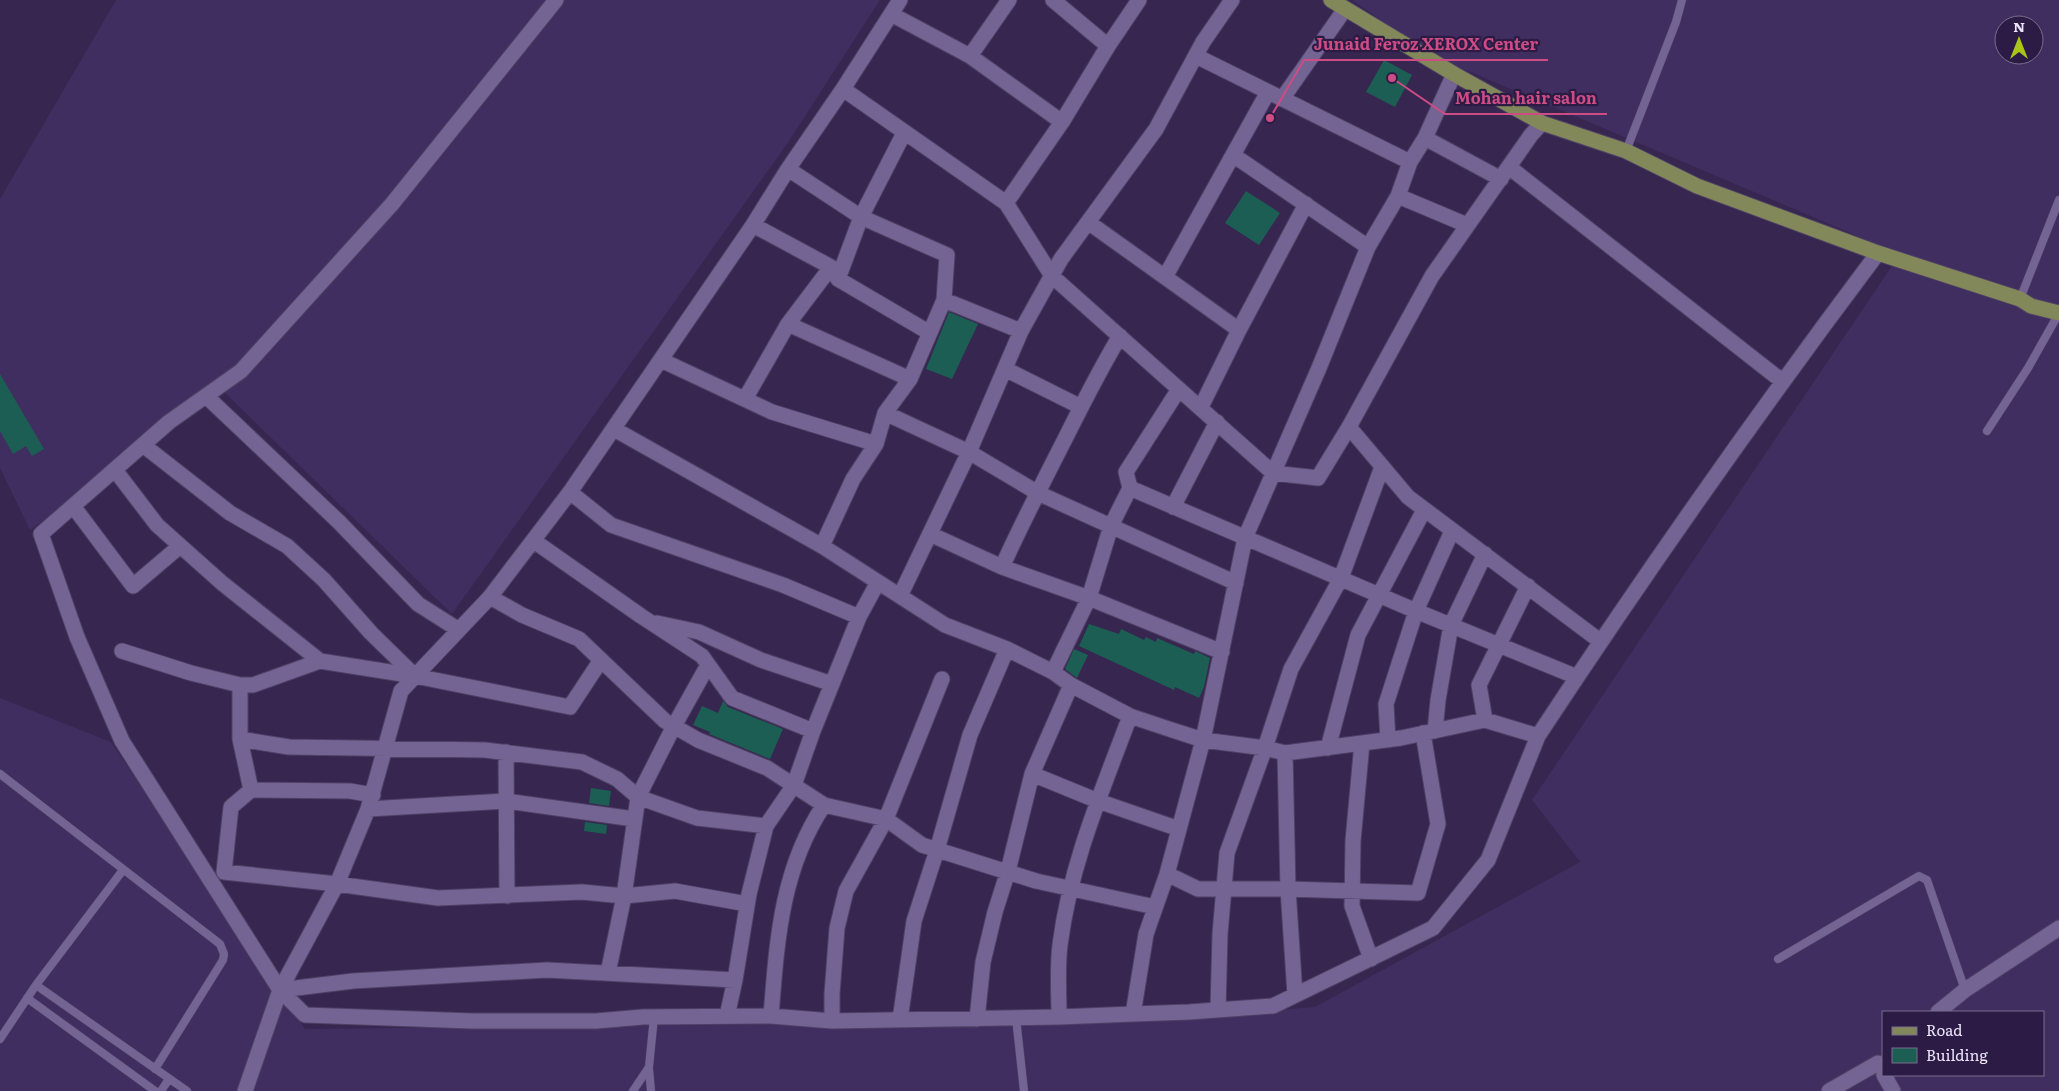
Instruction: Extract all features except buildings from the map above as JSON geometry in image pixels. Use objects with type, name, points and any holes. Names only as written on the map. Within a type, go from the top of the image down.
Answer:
[{"type":"main road","points":[[1331,0],[1454,74],[1542,123],[1626,151],[1697,186],[1878,253],[2020,299],[2031,306],[2059,313]]},
{"type":"street","points":[[556,0],[392,204],[241,370],[169,422],[41,534],[77,637],[122,741],[280,990],[305,1015],[472,1021],[596,1021],[654,1017],[728,1016],[771,1016],[832,1021],[977,1019],[1133,1014],[1274,1006],[1295,996],[1432,928],[1488,860],[1538,736],[1600,641],[1782,381],[1878,253]]},
{"type":"street","points":[[245,1091],[280,990],[337,884],[370,802],[401,690],[490,597],[570,492],[753,225],[900,0]]},
{"type":"street","points":[[970,56],[1009,0]]},
{"type":"street","points":[[1053,0],[1108,46]]},
{"type":"street","points":[[1006,203],[1062,122],[1108,46],[1139,0]]},
{"type":"street","points":[[900,596],[969,452],[1021,330],[1061,259],[1156,129],[1196,56],[1232,0]]},
{"type":"street","points":[[1282,99],[1345,9]]},
{"type":"street","points":[[891,14],[970,56],[1062,122]]},
{"type":"street","points":[[1196,56],[1410,162]]},
{"type":"street","points":[[1133,1014],[1146,934],[1167,874],[1203,740],[1245,538],[1319,368],[1368,247],[1398,196],[1410,162],[1425,138],[1454,74]]},
{"type":"street","points":[[843,89],[1006,203],[1052,276],[1274,473],[1318,478],[1349,427],[1432,276],[1542,123]]},
{"type":"street","points":[[1165,278],[1268,92]]},
{"type":"street","points":[[745,399],[788,324],[834,273],[904,133]]},
{"type":"street","points":[[1425,138],[1505,173],[1782,381]]},
{"type":"street","points":[[1233,155],[1368,247]]},
{"type":"street","points":[[788,169],[861,217],[947,255],[944,300],[930,333],[910,379],[885,412],[876,444],[853,479],[822,546]]},
{"type":"street","points":[[1398,196],[1467,225]]},
{"type":"street","points":[[1201,407],[1238,330],[1306,204]]},
{"type":"street","points":[[1088,222],[1238,330]]},
{"type":"street","points":[[753,225],[930,333]]},
{"type":"street","points":[[944,300],[1021,330]]},
{"type":"street","points":[[788,324],[910,379]]},
{"type":"street","points":[[1002,567],[1081,407],[1120,336]]},
{"type":"street","points":[[661,360],[772,412],[876,444]]},
{"type":"street","points":[[1005,369],[1081,407]]},
{"type":"street","points":[[1053,672],[1089,598],[1111,526],[1130,488],[1126,472],[1179,389]]},
{"type":"street","points":[[206,396],[339,522],[418,604],[459,630]]},
{"type":"street","points":[[885,412],[969,452],[1038,492],[1236,583]]},
{"type":"street","points":[[1173,507],[1217,422]]},
{"type":"street","points":[[1349,427],[1408,497],[1600,641]]},
{"type":"street","points":[[614,429],[822,546],[945,625],[1007,649],[1053,672],[1071,685],[1130,716],[1203,740],[1265,748],[1285,753],[1388,740],[1485,720],[1538,736]]},
{"type":"street","points":[[143,445],[230,513],[287,546],[324,580],[371,633],[415,676]]},
{"type":"street","points":[[1218,1010],[1220,934],[1227,853],[1291,669],[1341,578],[1382,467]]},
{"type":"street","points":[[114,470],[157,525],[222,583],[320,661]]},
{"type":"street","points":[[1130,488],[1498,646],[1577,677]]},
{"type":"street","points":[[570,492],[611,525],[782,585],[859,617]]},
{"type":"street","points":[[73,506],[132,586],[180,546]]},
{"type":"street","points":[[1328,748],[1358,636],[1424,510]]},
{"type":"street","points":[[1388,740],[1386,704],[1416,611],[1452,530]]},
{"type":"street","points":[[930,534],[1002,567],[1089,598],[1222,652]]},
{"type":"street","points":[[534,541],[649,622],[702,656],[732,698],[813,730]]},
{"type":"street","points":[[1167,874],[1198,889],[1288,888],[1418,893],[1438,824],[1429,732],[1438,700],[1450,625],[1485,554]]},
{"type":"street","points":[[728,1016],[747,904],[766,826],[794,785],[813,730],[859,617],[878,582]]},
{"type":"street","points":[[1485,720],[1479,685],[1528,586]]},
{"type":"street","points":[[490,597],[522,615],[579,640],[665,721],[698,740],[767,768],[824,805],[886,819],[922,845],[1036,881],[1156,907]]},
{"type":"street","points":[[649,622],[699,632],[760,660],[832,684]]},
{"type":"street","points":[[900,1020],[914,921],[937,850],[970,735],[1007,649]]},
{"type":"street","points":[[122,651],[191,673],[240,685],[253,685],[320,661],[415,676],[570,707],[601,660]]},
{"type":"street","points":[[608,973],[624,896],[638,797],[708,665]]},
{"type":"street","points":[[832,1021],[837,928],[846,891],[886,819],[942,679]]},
{"type":"street","points":[[240,685],[240,739],[251,790]]},
{"type":"street","points":[[977,1019],[983,962],[994,912],[1008,871],[1032,774],[1071,685]]},
{"type":"street","points":[[1059,1017],[1060,946],[1071,889],[1086,834],[1130,716]]},
{"type":"street","points":[[240,739],[290,747],[484,750],[582,762],[617,779],[638,797],[697,818],[766,826]]},
{"type":"street","points":[[1362,743],[1353,841],[1352,906],[1371,959]]},
{"type":"street","points":[[506,752],[507,896]]},
{"type":"street","points":[[1285,753],[1288,888],[1295,996]]},
{"type":"street","points":[[1032,774],[1098,801],[1179,829]]},
{"type":"street","points":[[634,819],[506,801],[370,802],[350,791],[251,790],[231,807],[224,872],[337,884],[438,898],[582,892],[624,896],[675,891],[747,904]]},
{"type":"street","points":[[771,1016],[778,930],[789,879],[812,822],[824,805]]},
{"type":"street","points":[[1939,1011],[1965,990],[2059,928]]},
{"type":"street","points":[[280,990],[353,981],[547,970],[735,980]]},
{"type":"street","points":[[1829,1091],[1882,1067]]},
{"type":"street","points":[[1886,1076],[1893,1091]]},
{"type":"lane","points":[[1626,151],[1676,22],[1682,0]]},
{"type":"lane","points":[[2020,299],[2059,200]]},
{"type":"lane","points":[[1987,431],[2028,368],[2059,313]]},
{"type":"lane","points":[[0,774],[223,948],[222,960],[155,1069]]},
{"type":"lane","points":[[0,1039],[36,985],[123,870]]},
{"type":"lane","points":[[1778,959],[1919,876],[1927,880],[1965,990]]},
{"type":"lane","points":[[36,985],[187,1091]]},
{"type":"lane","points":[[27,998],[155,1091]]},
{"type":"lane","points":[[651,1091],[649,1067],[654,1017]]},
{"type":"lane","points":[[1016,1018],[1024,1091]]},
{"type":"lane","points":[[633,1091],[649,1067]]},
{"type":"lane","points":[[161,1091],[169,1079]]},
{"type":"shaded area","points":[[116,0],[880,0],[787,144],[452,614],[222,390],[30,530],[0,468],[0,199]]},
{"type":"shaded area","points":[[1352,0],[2059,0],[2059,1091],[0,1091],[0,698],[111,742],[305,1029],[1161,1020],[1315,1007],[1580,862],[1532,800],[1900,254],[1433,56]]},
{"type":"place","name":"Mohan hair salon","points":[[1392,78]]},
{"type":"place","name":"Junaid Feroz XEROX Center","points":[[1270,118]]}]
